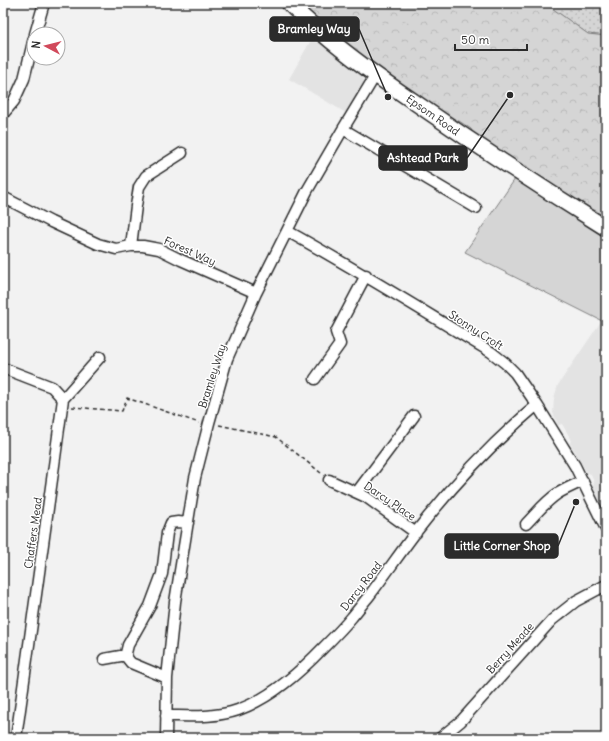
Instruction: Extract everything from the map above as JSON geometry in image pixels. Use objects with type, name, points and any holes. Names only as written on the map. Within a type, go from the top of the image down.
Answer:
[{"type":"highway","name":"Epsom Road","points":[[289,3],[297,12],[330,40],[376,76],[480,148],[606,228]]},
{"type":"street","points":[[37,26],[44,3]]},
{"type":"street","points":[[3,114],[14,101],[24,79],[27,66]]},
{"type":"street","name":"Bramley Way","points":[[166,738],[167,678],[175,602],[195,478],[227,359],[256,293],[307,191],[376,76]]},
{"type":"street","points":[[343,129],[476,208]]},
{"type":"street","points":[[131,246],[140,187],[146,176],[182,153]]},
{"type":"street","name":"Forest Way","points":[[3,197],[98,244],[116,249],[131,246],[143,246],[159,249],[256,293]]},
{"type":"street","name":"Stonny Croft","points":[[287,231],[366,275],[491,352],[505,363],[515,373],[537,405],[575,466],[606,529]]},
{"type":"street","points":[[315,379],[340,344],[336,332],[366,275]]},
{"type":"street","points":[[3,368],[52,387],[63,403],[100,357]]},
{"type":"street","name":"Chaffers Mead","points":[[16,738],[63,403]]},
{"type":"street","name":"Darcy Road","points":[[166,716],[201,716],[224,714],[239,710],[256,702],[296,675],[353,617],[416,533],[455,485],[484,454],[537,405]]},
{"type":"street","points":[[357,492],[414,416]]},
{"type":"street","name":"Darcy Place","points":[[329,480],[366,497],[416,533]]},
{"type":"street","points":[[526,524],[556,495],[583,482]]},
{"type":"street","points":[[167,678],[131,663],[127,658],[126,653],[128,645],[150,606],[162,574],[167,533],[171,523],[178,522],[188,524]]},
{"type":"street","name":"Berry Meade","points":[[440,738],[461,721],[552,620],[576,601],[606,585]]},
{"type":"street","points":[[104,659],[126,655]]},
{"type":"path","points":[[63,403],[122,411],[127,398],[209,425],[276,438],[329,480]]},
{"type":"shaded area","points":[[315,33],[362,71],[364,83],[346,113],[289,79]]},
{"type":"shaded area","points":[[515,179],[606,238],[606,511],[593,486],[594,482],[591,474],[587,473],[570,443],[571,439],[562,424],[558,425],[553,413],[554,398],[558,385],[602,320],[465,252]]},
{"type":"green space","points":[[301,3],[534,3],[549,6],[588,34],[606,36],[606,221],[475,138],[471,129],[459,121],[440,114],[387,77],[321,23]]},
{"type":"green space","points":[[534,3],[606,3],[606,36],[588,34],[549,6]]},
{"type":"green space","points":[[515,179],[606,238],[606,323],[465,252]]},
{"type":"place","name":"Ashtead Park","points":[[510,95]]},
{"type":"place","name":"Bramley Way","points":[[388,97]]},
{"type":"place","name":"Little Corner Shop","points":[[576,502]]}]
